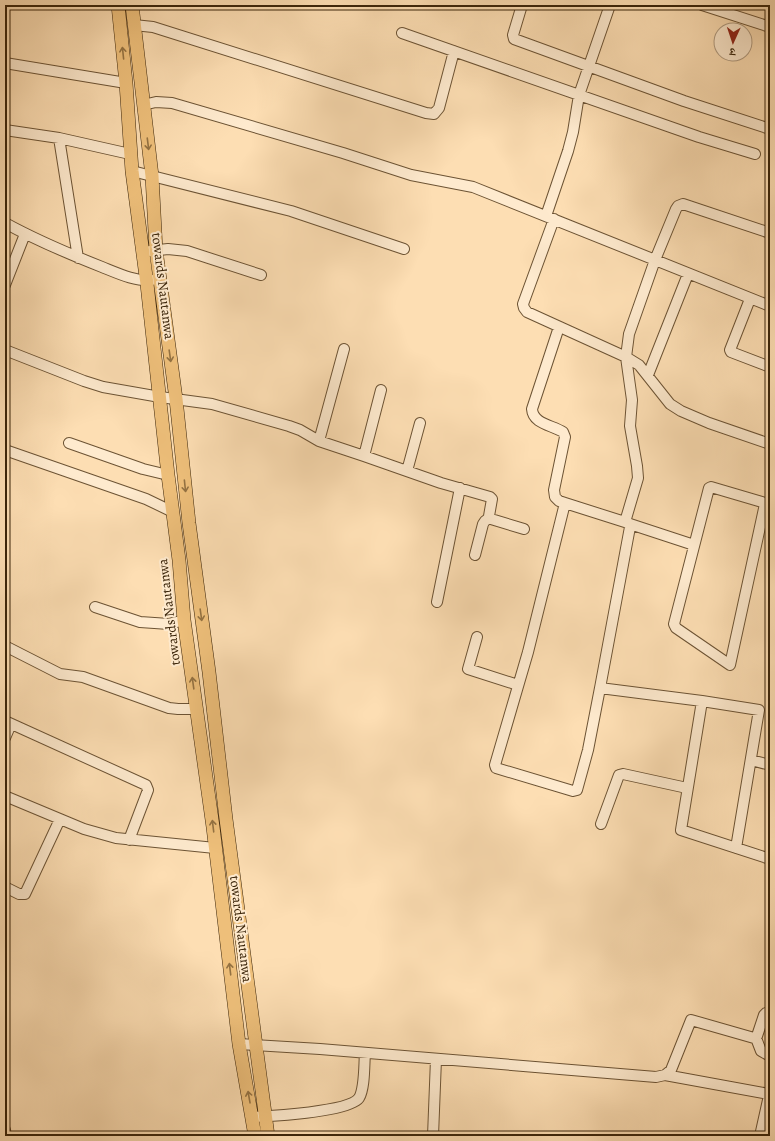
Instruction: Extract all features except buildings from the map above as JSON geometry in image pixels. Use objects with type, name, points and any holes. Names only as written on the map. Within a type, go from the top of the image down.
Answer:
[{"type":"main road","name":"towards Nautanwa","points":[[118,5],[126,83],[130,154],[160,397],[184,620],[197,709],[239,1044],[259,1117],[255,1136]]},
{"type":"main road","points":[[132,5],[152,176],[156,250],[176,399],[188,523],[209,672],[255,1045],[259,1117],[268,1136]]},
{"type":"street","points":[[522,5],[514,39],[684,101],[770,129]]},
{"type":"street","points":[[610,5],[579,95],[573,132],[550,218],[523,304],[524,308],[527,312],[592,340],[639,365],[670,404],[709,423],[770,444]]},
{"type":"street","points":[[702,5],[770,27]]},
{"type":"street","points":[[134,24],[153,27],[426,113],[434,114],[440,108],[454,51]]},
{"type":"street","points":[[402,33],[699,137],[754,154]]},
{"type":"street","points":[[5,64],[126,83]]},
{"type":"street","points":[[143,105],[156,102],[172,103],[343,153],[412,175],[473,187],[770,306]]},
{"type":"street","points":[[5,130],[59,138],[130,154]]},
{"type":"street","points":[[59,138],[78,258]]},
{"type":"street","points":[[132,171],[291,210],[404,250]]},
{"type":"street","points":[[565,503],[528,652],[495,765],[496,768],[573,792],[576,790],[588,750],[600,688],[627,523],[638,478],[630,426],[632,400],[626,357],[629,334],[655,260],[676,209],[681,204],[770,233]]},
{"type":"street","points":[[5,224],[78,258],[122,275],[146,281],[160,279]]},
{"type":"street","points":[[5,285],[25,234]]},
{"type":"street","points":[[142,252],[168,248],[187,251],[261,275]]},
{"type":"street","points":[[648,376],[688,274]]},
{"type":"street","points":[[750,299],[730,350],[731,352],[770,367]]},
{"type":"street","points":[[559,327],[532,409],[532,415],[536,420],[563,432],[565,437],[554,490],[555,497],[559,501],[694,545]]},
{"type":"street","points":[[319,441],[344,349]]},
{"type":"street","points":[[5,350],[84,381],[125,391],[212,404],[240,411],[300,430],[319,441],[491,498],[489,518],[483,524],[475,555]]},
{"type":"street","points":[[364,456],[381,390]]},
{"type":"street","points":[[407,471],[420,423]]},
{"type":"street","points":[[69,443],[143,469],[168,475]]},
{"type":"street","points":[[5,450],[146,499],[173,512]]},
{"type":"street","points":[[711,487],[765,504],[730,665],[676,628],[674,624],[694,545],[709,488],[711,487]]},
{"type":"street","points":[[437,602],[460,488]]},
{"type":"street","points":[[489,518],[524,529]]},
{"type":"street","points":[[95,607],[140,622],[169,624],[184,620]]},
{"type":"street","points":[[477,636],[468,669],[518,685]]},
{"type":"street","points":[[5,646],[60,674],[83,677],[169,708],[197,709]]},
{"type":"street","points":[[600,688],[759,710],[736,848]]},
{"type":"street","points":[[702,701],[681,830],[770,859]]},
{"type":"street","points":[[5,738],[8,723],[146,785],[148,790],[130,840]]},
{"type":"street","points":[[751,760],[770,765]]},
{"type":"street","points":[[601,824],[619,775],[623,774],[687,788]]},
{"type":"street","points":[[5,796],[60,819],[116,838],[215,848]]},
{"type":"street","points":[[5,887],[20,894],[25,894],[60,819]]},
{"type":"street","points":[[770,1014],[766,1013],[764,1015],[756,1038],[761,1051],[770,1056]]},
{"type":"street","points":[[665,1075],[671,1070],[691,1020],[756,1038]]},
{"type":"street","points":[[239,1044],[656,1077],[665,1075],[770,1093],[760,1136]]},
{"type":"street","points":[[259,1117],[344,1107],[354,1103],[360,1097],[362,1088],[365,1053]]},
{"type":"street","points":[[433,1136],[436,1059]]},
{"type":"street","points":[[5,1130],[6,1136]]}]
